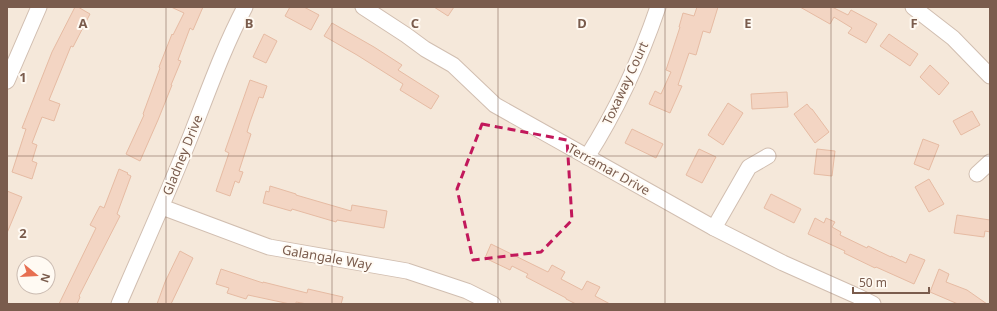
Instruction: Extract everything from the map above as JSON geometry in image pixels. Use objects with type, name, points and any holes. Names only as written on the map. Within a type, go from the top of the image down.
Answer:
[{"type":"street","points":[[7,81],[39,7]]},
{"type":"street","name":"Gladney Drive","points":[[119,304],[162,207],[233,30],[245,7]]},
{"type":"street","name":"Terramar Drive","points":[[363,7],[425,49],[453,65],[495,105],[714,228],[783,263],[873,304]]},
{"type":"street","name":"Toxaway Court","points":[[587,157],[600,136],[624,90],[649,34],[658,7]]},
{"type":"street","points":[[913,7],[953,38],[990,76]]},
{"type":"street","points":[[714,228],[749,167],[768,156]]},
{"type":"street","points":[[977,174],[990,162]]},
{"type":"street","name":"Galangale Way","points":[[162,207],[269,247],[407,271],[467,291],[493,304]]},
{"type":"highlighted area","points":[[482,124],[567,140],[572,220],[541,252],[473,260],[457,189]]},
{"type":"shaded area","points":[[7,7],[990,7],[990,304],[7,304]]},
{"type":"building","points":[[75,7],[78,7],[90,14],[73,47],[71,46],[49,100],[60,104],[54,121],[42,117],[32,143],[37,145],[32,161],[37,163],[32,179],[12,172],[26,129],[22,128],[52,52]]},
{"type":"building","points":[[171,7],[203,7],[193,30],[190,28],[178,60],[181,61],[172,85],[140,161],[126,154],[144,115],[143,114],[160,68],[159,67],[172,34],[173,35],[184,13]]},
{"type":"building","points":[[290,7],[304,7],[319,15],[311,30],[285,16]]},
{"type":"building","points":[[434,7],[454,7],[448,16]]},
{"type":"building","points":[[697,7],[718,7],[710,33],[703,31],[696,55],[689,53],[678,85],[682,86],[670,113],[649,104],[655,91],[661,94],[671,72],[666,70],[683,13],[694,16]]},
{"type":"building","points":[[800,7],[832,7],[848,15],[851,10],[877,24],[866,43],[848,33],[852,28],[834,17],[830,24]]},
{"type":"building","points":[[332,23],[402,65],[398,70],[439,96],[431,109],[400,90],[403,84],[324,36]]},
{"type":"building","points":[[264,34],[277,41],[266,63],[253,57]]},
{"type":"building","points":[[889,34],[918,54],[910,66],[880,46]]},
{"type":"building","points":[[930,65],[949,83],[939,95],[920,77]]},
{"type":"building","points":[[250,80],[267,86],[263,98],[259,97],[247,132],[251,134],[239,171],[243,172],[239,183],[235,181],[230,196],[216,191],[229,153],[225,151]]},
{"type":"building","points":[[787,92],[788,107],[752,109],[751,94]]},
{"type":"building","points":[[728,103],[743,113],[723,145],[708,135]]},
{"type":"building","points":[[807,104],[829,132],[815,143],[794,114]]},
{"type":"building","points":[[972,111],[980,125],[961,135],[953,121]]},
{"type":"building","points":[[632,129],[663,144],[656,158],[625,143]]},
{"type":"building","points":[[923,139],[939,145],[929,170],[914,164]]},
{"type":"building","points":[[699,149],[716,157],[702,183],[686,175]]},
{"type":"building","points":[[817,149],[835,151],[832,176],[814,174]]},
{"type":"building","points":[[119,169],[131,176],[117,214],[120,216],[79,296],[80,297],[77,304],[59,304],[96,228],[90,225],[100,206],[104,208]]},
{"type":"building","points":[[929,179],[944,204],[929,212],[915,187]]},
{"type":"building","points":[[270,186],[351,211],[352,205],[387,211],[384,228],[337,220],[336,222],[292,209],[291,211],[263,203],[266,191],[269,192]]},
{"type":"building","points":[[7,191],[22,197],[7,233]]},
{"type":"building","points":[[771,194],[801,209],[794,223],[764,208]]},
{"type":"building","points":[[957,215],[990,220],[990,232],[985,231],[984,237],[954,233]]},
{"type":"building","points":[[815,218],[824,223],[826,218],[835,222],[832,227],[841,232],[840,235],[867,248],[868,246],[906,263],[910,254],[925,260],[914,284],[876,267],[875,268],[844,253],[845,251],[808,234]]},
{"type":"building","points":[[491,244],[548,272],[552,265],[565,272],[561,279],[582,290],[587,281],[600,287],[595,296],[610,304],[576,304],[566,299],[526,277],[528,274],[512,266],[510,270],[485,258]]},
{"type":"building","points":[[180,251],[193,258],[171,304],[157,304],[165,282]]},
{"type":"building","points":[[221,269],[263,283],[307,293],[308,289],[343,297],[341,304],[307,304],[296,302],[296,304],[290,304],[248,295],[246,299],[227,293],[229,288],[216,284]]},
{"type":"building","points":[[939,269],[949,274],[946,282],[967,290],[987,304],[958,304],[930,292]]}]
